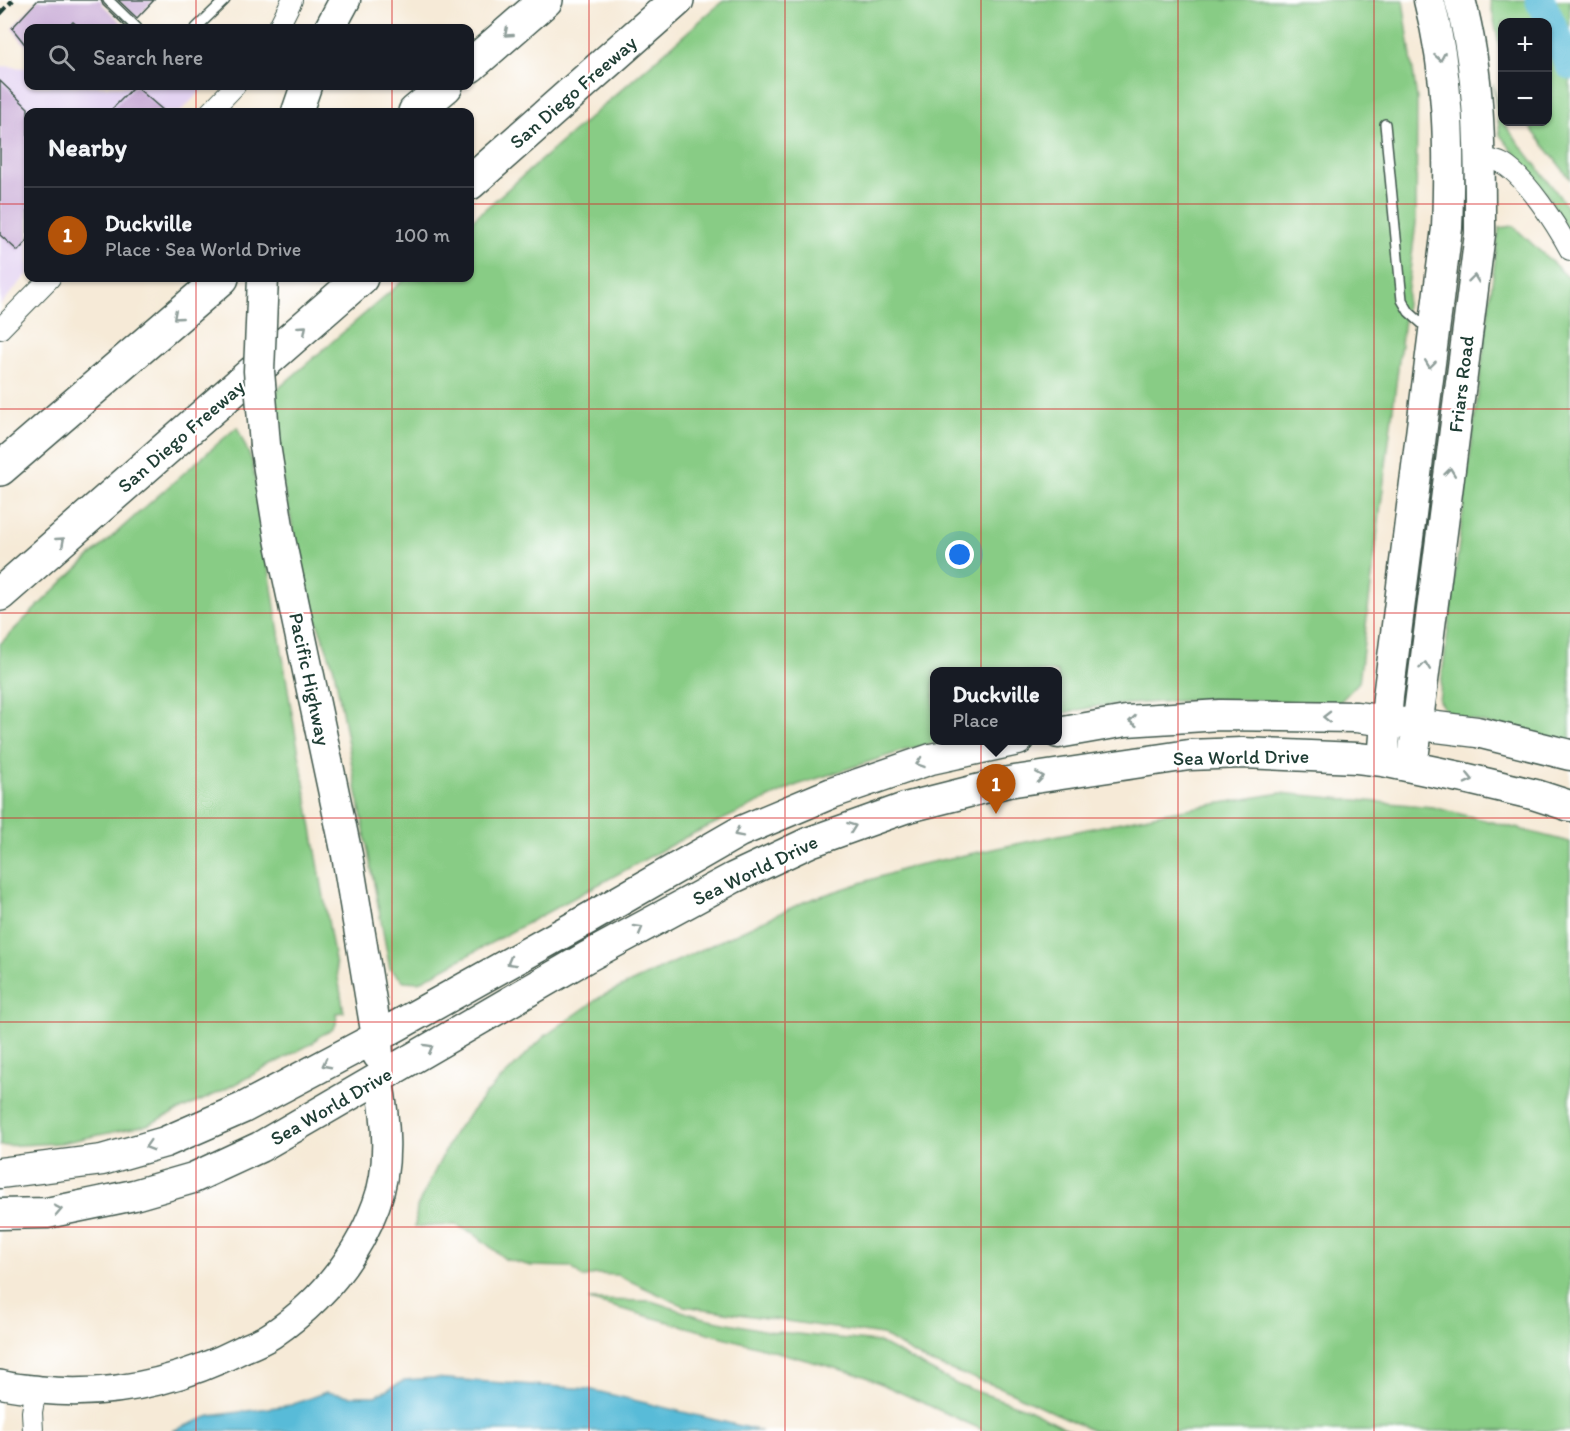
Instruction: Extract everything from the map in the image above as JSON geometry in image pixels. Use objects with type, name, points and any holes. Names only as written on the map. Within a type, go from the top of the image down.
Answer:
[{"type":"highway","points":[[474,63],[546,0]]},
{"type":"highway","name":"San Diego Freeway","points":[[474,179],[677,0]]},
{"type":"highway","points":[[639,34],[689,0]]},
{"type":"highway","points":[[420,108],[441,90]]},
{"type":"highway","points":[[0,469],[14,448],[217,282]]},
{"type":"highway","name":"San Diego Freeway","points":[[6,592],[357,282]]},
{"type":"main road","points":[[332,24],[345,0]]},
{"type":"main road","name":"Friars Road","points":[[1383,761],[1386,720],[1447,228],[1450,156],[1446,89],[1429,0]]},
{"type":"main road","name":"Friars Road","points":[[1412,767],[1480,234],[1480,158],[1475,85],[1461,0]]},
{"type":"main road","points":[[298,108],[305,90]]},
{"type":"main road","name":"Pacific Highway","points":[[263,282],[259,371],[265,445],[280,540],[347,855],[378,1037],[380,1079]]},
{"type":"main road","name":"Sea World Drive","points":[[1062,732],[1126,721],[1220,715],[1356,717],[1478,732],[1570,755]]},
{"type":"main road","name":"Sea World Drive","points":[[0,1173],[102,1160],[165,1142],[243,1108],[378,1037],[739,832],[832,793],[931,759],[998,745]]},
{"type":"main road","name":"Sea World Drive","points":[[0,1214],[47,1213],[134,1195],[193,1178],[260,1147],[587,957],[733,878],[810,842],[905,808],[1008,782],[1189,755],[1242,753],[1383,761],[1536,795],[1570,806]]},
{"type":"main road","points":[[0,1384],[68,1393],[111,1390],[160,1382],[213,1365],[271,1336],[303,1311],[325,1290],[344,1266],[363,1236],[377,1204],[384,1170],[386,1128],[380,1079]]},
{"type":"street","points":[[280,24],[292,0]]},
{"type":"street","points":[[214,108],[231,90]]},
{"type":"street","points":[[1480,158],[1497,160],[1512,171],[1553,221],[1570,250]]},
{"type":"street","points":[[0,329],[46,282]]},
{"type":"street","points":[[33,1431],[32,1412],[36,1389]]},
{"type":"lane","points":[[108,0],[133,24]]},
{"type":"lane","points":[[200,24],[225,0]]},
{"type":"lane","points":[[1385,124],[1402,300],[1409,312],[1434,334]]},
{"type":"shaded area","points":[[0,66],[24,68],[24,90],[202,90],[184,108],[24,108],[24,278],[0,305]]},
{"type":"green space","points":[[724,0],[1403,0],[1417,99],[1416,223],[1359,682],[1339,703],[1208,699],[1099,706],[1062,713],[1062,667],[930,667],[930,744],[797,785],[686,837],[419,982],[404,981],[390,969],[334,669],[303,583],[284,491],[272,399],[280,387],[401,282],[474,282],[474,219]]},
{"type":"green space","points":[[1490,0],[1570,0],[1570,179],[1529,126],[1552,126],[1552,18],[1498,18],[1498,40]]},
{"type":"green space","points":[[1493,84],[1498,106],[1498,120]]},
{"type":"green space","points":[[1499,126],[1506,126],[1564,202],[1570,217],[1570,236],[1546,193],[1500,135]]},
{"type":"green space","points":[[1513,226],[1570,279],[1570,745],[1448,714],[1439,701],[1499,228]]},
{"type":"green space","points":[[237,427],[252,461],[290,702],[344,1012],[336,1013],[337,1021],[333,1029],[321,1035],[313,1043],[216,1094],[147,1125],[61,1143],[0,1146],[0,644],[87,560]]},
{"type":"green space","points":[[1280,793],[1433,807],[1570,842],[1570,1431],[1093,1431],[1002,1388],[928,1362],[882,1335],[684,1306],[617,1275],[595,1274],[583,1278],[571,1267],[531,1266],[505,1259],[473,1233],[456,1225],[415,1227],[417,1207],[454,1133],[485,1095],[545,1036],[602,996],[806,901],[913,866],[1163,813]]},
{"type":"green space","points":[[589,1300],[651,1301],[700,1317],[767,1331],[878,1342],[958,1385],[1028,1409],[1072,1431],[985,1431],[864,1376]]},
{"type":"water","points":[[434,1378],[588,1389],[761,1431],[172,1431],[210,1416],[291,1405],[326,1392],[350,1396],[376,1396],[405,1380]]},
{"type":"building","points":[[38,0],[101,0],[103,5],[123,24],[75,24],[73,22],[71,24],[24,24],[24,43],[12,28]]},
{"type":"building","points":[[118,0],[154,0],[137,18]]},
{"type":"building","points":[[0,81],[28,108],[24,108],[24,244],[18,251],[0,235]]},
{"type":"building","points":[[131,90],[140,90],[160,108],[113,108]]},
{"type":"waterway","points":[[1540,0],[1570,65]]},
{"type":"railway","points":[[0,14],[13,0]]},
{"type":"place","name":"Duckville","points":[[996,814]]}]
